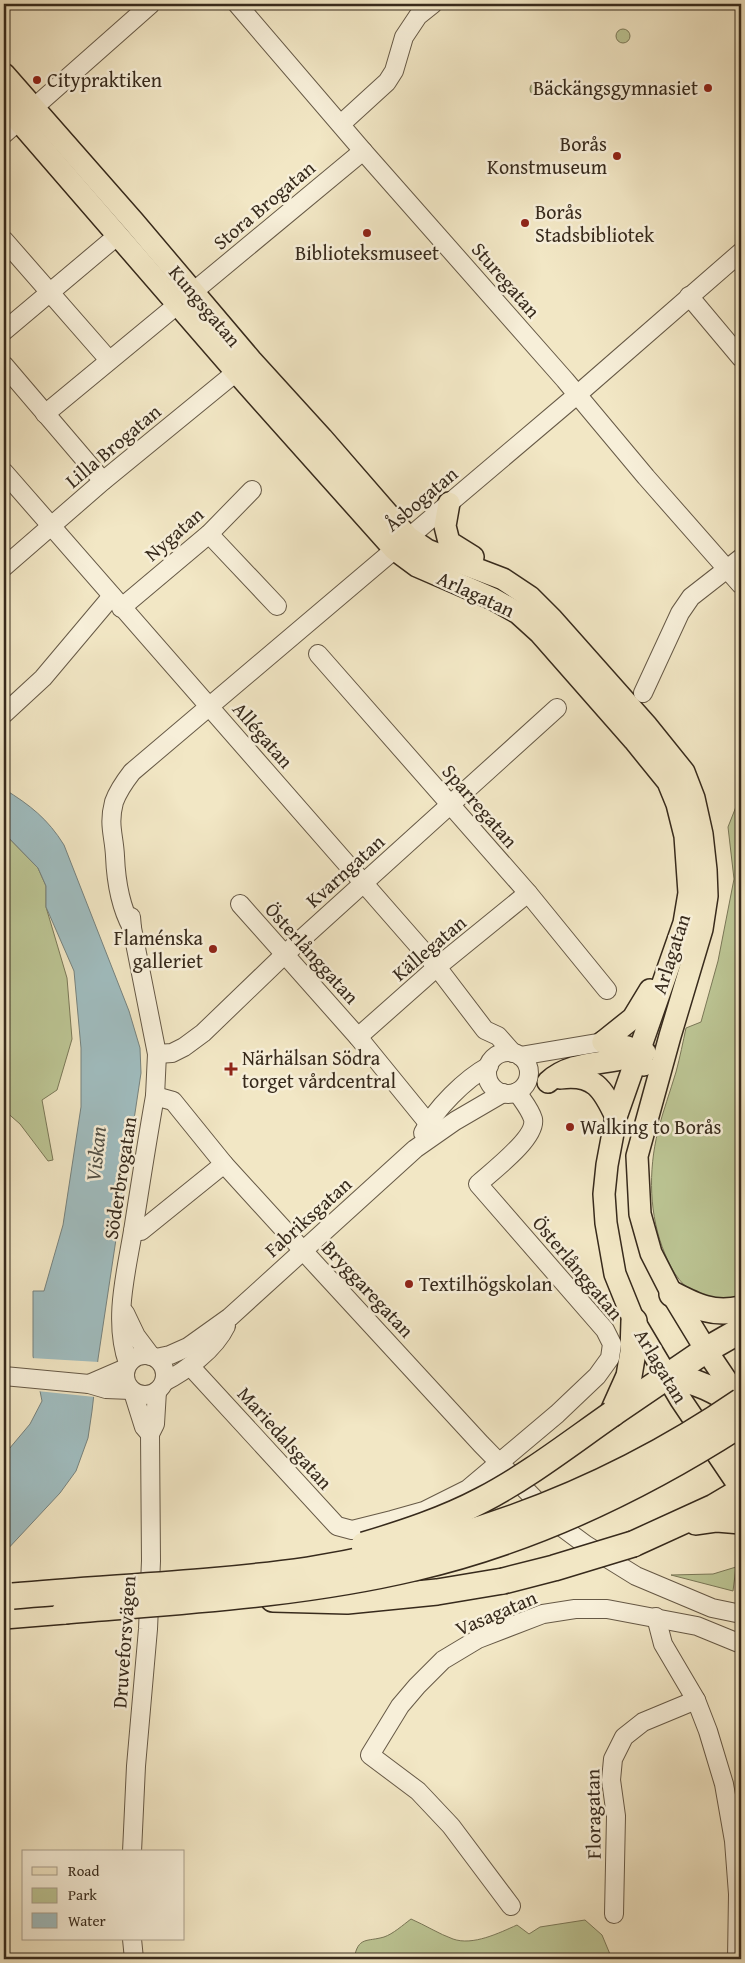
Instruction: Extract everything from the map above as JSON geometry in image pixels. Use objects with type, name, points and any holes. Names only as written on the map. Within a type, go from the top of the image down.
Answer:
[{"type":"highway","points":[[672,1294],[704,1309],[717,1312],[741,1309]]},
{"type":"highway","points":[[612,1414],[629,1376],[633,1352],[634,1321]]},
{"type":"highway","points":[[206,1590],[360,1547],[450,1516],[509,1485],[706,1350],[741,1330]]},
{"type":"highway","points":[[667,1377],[682,1378],[708,1387],[741,1407]]},
{"type":"highway","points":[[7,1603],[65,1610],[206,1590],[405,1551],[462,1536],[570,1497],[683,1438],[741,1401]]},
{"type":"highway","points":[[7,1603],[348,1581],[414,1569],[476,1551],[579,1513],[638,1484],[741,1424]]},
{"type":"highway","points":[[206,1590],[347,1601],[437,1592],[503,1581],[633,1544],[714,1507],[741,1490]]},
{"type":"highway","points":[[674,1526],[717,1519],[741,1521]]},
{"type":"main road","name":"Kungsgatan","points":[[4,74],[19,121],[134,222],[185,299]]},
{"type":"main road","name":"Kungsgatan","points":[[4,104],[117,236],[185,299],[243,366],[322,438],[401,543]]},
{"type":"main road","points":[[449,503],[445,526],[448,542],[455,548],[485,563],[496,576]]},
{"type":"main road","name":"Arlagatan","points":[[401,543],[427,550],[496,576],[530,597],[647,726],[684,772],[694,798],[702,834],[707,896],[702,929],[637,1156],[640,1214],[651,1253],[672,1294],[706,1350],[741,1401]]},
{"type":"main road","name":"Arlagatan","points":[[401,543],[417,566],[493,599],[518,613],[540,633],[634,740],[668,782],[677,804],[684,836],[688,870],[689,893],[686,913],[677,945],[616,1117],[606,1165],[604,1194],[606,1223],[615,1274],[634,1321],[667,1377],[741,1490]]},
{"type":"main road","points":[[603,1042],[633,1018],[641,1007],[662,965],[677,945]]},
{"type":"main road","points":[[548,1082],[557,1073],[571,1068],[638,1056],[653,1049],[670,1036]]},
{"type":"main road","points":[[603,1042],[628,1047],[645,1066],[647,1081],[635,1139],[637,1156]]},
{"type":"main road","points":[[548,1082],[573,1076],[589,1080],[600,1088],[616,1117]]},
{"type":"main road","points":[[703,1433],[741,1455]]},
{"type":"street","points":[[19,121],[151,4]]},
{"type":"street","name":"Sturegatan","points":[[237,4],[363,151],[578,394],[646,477],[741,586]]},
{"type":"street","points":[[340,124],[387,82],[394,71],[404,36],[418,16],[433,4]]},
{"type":"street","name":"Stora Brogatan","points":[[45,414],[363,151]]},
{"type":"street","points":[[4,331],[117,236]]},
{"type":"street","points":[[4,240],[109,360]]},
{"type":"street","name":"Åsbogatan","points":[[132,928],[131,912],[121,867],[115,855],[110,830],[111,816],[117,795],[132,772],[578,394],[741,252]]},
{"type":"street","points":[[689,296],[741,358]]},
{"type":"street","points":[[4,365],[103,481]]},
{"type":"street","name":"Lilla Brogatan","points":[[4,567],[103,481],[243,366]]},
{"type":"street","name":"Allégatan","points":[[4,472],[50,527],[210,706],[364,883],[437,968],[485,1030],[498,1036],[516,1055]]},
{"type":"street","name":"Nygatan","points":[[4,714],[43,678],[116,602],[209,534],[252,490]]},
{"type":"street","points":[[209,534],[277,606]]},
{"type":"street","points":[[643,693],[680,613],[691,597],[741,558]]},
{"type":"street","name":"Sparregatan","points":[[318,654],[528,893],[607,990]]},
{"type":"street","name":"Kvarngatan","points":[[157,1054],[172,1053],[203,1033],[284,955],[557,708]]},
{"type":"street","name":"Källegatan","points":[[358,1037],[437,968],[528,893]]},
{"type":"street","name":"Österlånggatan","points":[[240,904],[358,1037],[428,1123]]},
{"type":"street","name":"Söderbrogatan","points":[[127,1366],[124,1352],[122,1308],[124,1284],[156,1096],[157,1054],[132,928]]},
{"type":"street","name":"Allégatan","points":[[485,1030],[490,1064]]},
{"type":"street","points":[[516,1055],[528,1066],[529,1072],[526,1084],[514,1091],[493,1088],[487,1072],[490,1064],[498,1055],[516,1055],[603,1042]]},
{"type":"street","name":"Fabriksgatan","points":[[415,1149],[428,1123],[467,1082],[490,1064]]},
{"type":"street","name":"Fabriksgatan","points":[[153,1357],[170,1355],[188,1347],[230,1317],[415,1149],[455,1121],[514,1091],[531,1090],[548,1082]]},
{"type":"street","name":"Österlånggatan","points":[[500,1463],[558,1414],[597,1376],[610,1358],[612,1344],[605,1330],[478,1184],[507,1158],[531,1132],[533,1119],[514,1091]]},
{"type":"street","name":"Bryggaregatan","points":[[156,1096],[173,1100],[224,1164],[500,1463],[563,1528],[586,1545],[636,1576],[712,1608],[741,1614]]},
{"type":"street","points":[[133,1231],[141,1231],[224,1164]]},
{"type":"street","points":[[4,1376],[89,1384],[106,1390],[132,1391],[143,1395],[160,1386],[164,1368],[136,1336],[122,1308]]},
{"type":"street","name":"Fabriksgatan","points":[[160,1386],[175,1376],[196,1372],[206,1352],[225,1329],[230,1317]]},
{"type":"street","points":[[89,1384],[127,1366],[137,1356],[153,1357]]},
{"type":"street","points":[[127,1366],[124,1378],[132,1391]]},
{"type":"street","name":"Mariedalsgatan","points":[[196,1372],[337,1526],[352,1530],[424,1511],[468,1489]]},
{"type":"street","name":"Druveforsvägen","points":[[132,1850],[136,1766],[149,1600],[150,1434],[155,1424],[160,1386]]},
{"type":"street","name":"Druveforsvägen","points":[[132,1391],[144,1427],[150,1434]]},
{"type":"street","points":[[468,1489],[500,1463]]},
{"type":"street","points":[[468,1489],[486,1485],[512,1488],[529,1493]]},
{"type":"street","name":"Vasagatan","points":[[511,1906],[451,1826],[418,1791],[370,1755],[400,1706],[417,1686],[443,1660],[478,1639],[543,1614],[575,1608],[607,1609],[656,1617],[697,1626],[741,1644]]},
{"type":"street","points":[[656,1617],[663,1644],[696,1700],[708,1731],[724,1784],[734,1841],[738,1894],[737,1959]]},
{"type":"street","name":"Floragatan","points":[[614,1914],[616,1816],[611,1780],[613,1759],[624,1737],[643,1722],[696,1700]]},
{"type":"street","points":[[132,1940],[134,1959]]},
{"type":"green space","points":[[623,29],[628,31],[630,36],[628,41],[623,43],[618,41],[616,36],[618,31]]},
{"type":"green space","points":[[537,82],[542,84],[544,89],[542,94],[537,96],[532,94],[530,89],[532,84]]},
{"type":"green space","points":[[741,794],[741,1305],[731,1306],[694,1293],[675,1274],[665,1254],[656,1224],[653,1209],[652,1177],[658,1131],[676,1072],[686,1028],[701,1022],[718,961],[734,879],[728,827]]},
{"type":"green space","points":[[4,833],[38,868],[46,886],[46,907],[67,978],[72,1039],[57,1090],[42,1100],[53,1160],[48,1161],[20,1124],[4,1110]]},
{"type":"green space","points":[[736,1567],[733,1591],[671,1575],[713,1574]]},
{"type":"green space","points":[[411,1919],[442,1935],[461,1941],[486,1938],[517,1925],[529,1934],[540,1927],[585,1920],[602,1935],[612,1959],[354,1959],[361,1943],[387,1936]]},
{"type":"water","name":"Viskan","points":[[4,789],[38,813],[64,845],[129,1011],[140,1048],[141,1073],[88,1438],[76,1471],[60,1493],[4,1553],[4,1455],[30,1424],[42,1401],[33,1356],[33,1291],[44,1291],[63,1225],[81,1107],[81,1048],[74,971],[46,907],[46,886],[38,868],[4,833]]},
{"type":"pier","points":[[31,1358],[99,1362],[95,1397],[37,1391]]},
{"type":"place","name":"Citypraktiken","points":[[37,80]]},
{"type":"place","name":"Bäckängsgymnasiet","points":[[708,88]]},
{"type":"place","name":"Borås Konstmuseum","points":[[617,156]]},
{"type":"place","name":"Borås Stadsbibliotek","points":[[525,223]]},
{"type":"place","name":"Biblioteksmuseet","points":[[367,233]]},
{"type":"place","name":"Flaménska galleriet","points":[[213,949]]},
{"type":"place","name":"Närhälsan Södra torget vårdcentral","points":[[231,1069]]},
{"type":"place","name":"Walking to Borås","points":[[570,1127]]},
{"type":"place","name":"Textilhögskolan","points":[[409,1284]]}]
